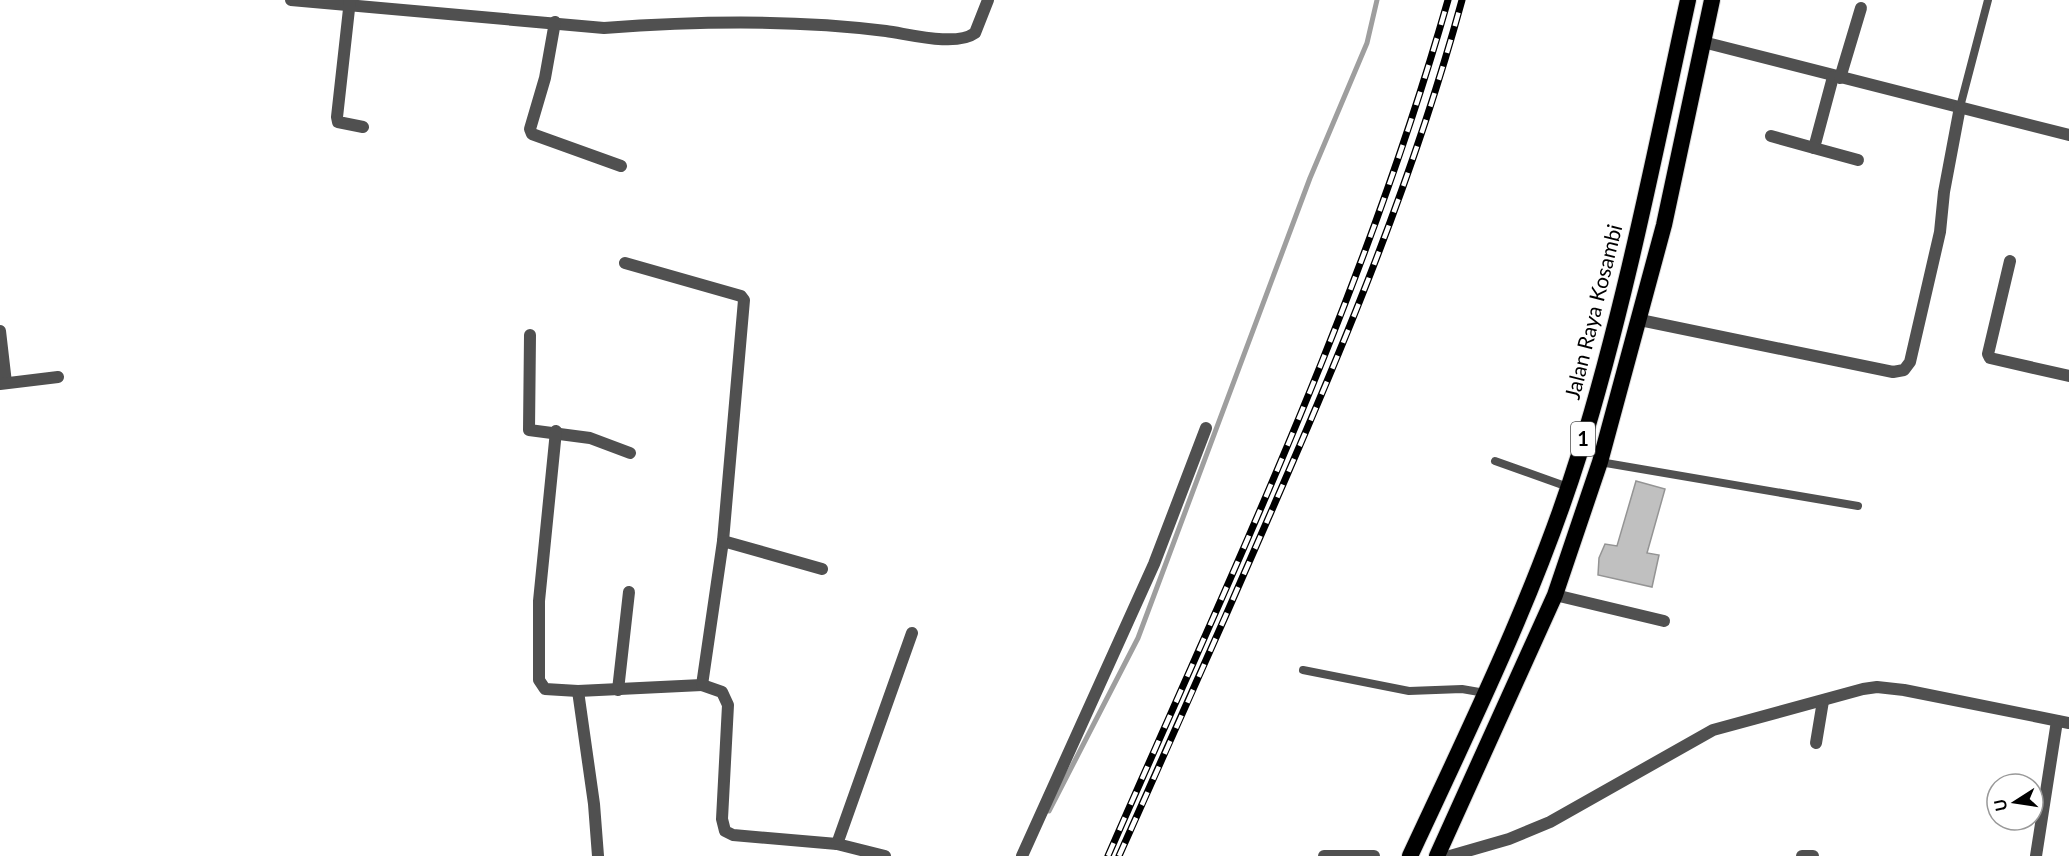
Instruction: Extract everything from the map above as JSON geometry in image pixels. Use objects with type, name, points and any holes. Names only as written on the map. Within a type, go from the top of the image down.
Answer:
[{"type":"highway","name":"Jalan Raya Kosambi","points":[[1410,856],[1485,693],[1533,580],[1568,487],[1604,367],[1641,219],[1688,0]]},
{"type":"highway","name":"1","points":[[1437,856],[1556,595],[1600,462],[1664,225],[1712,0]]},
{"type":"street","points":[[291,0],[433,6],[604,28],[707,23],[838,24],[959,39],[975,33],[988,0]]},
{"type":"street","points":[[350,2],[337,117],[338,122],[343,125],[363,127]]},
{"type":"street","points":[[1814,148],[1861,8]]},
{"type":"street","points":[[555,22],[545,78],[530,129],[532,134],[621,166]]},
{"type":"street","points":[[1703,42],[2069,135]]},
{"type":"street","points":[[1640,320],[1893,372],[1904,370],[1910,362],[1941,232],[1944,192],[1960,108]]},
{"type":"street","points":[[1771,136],[1858,160]]},
{"type":"street","points":[[2010,261],[1988,354],[1990,358],[2069,376]]},
{"type":"street","points":[[625,263],[741,296],[744,300],[723,541],[702,685]]},
{"type":"street","points":[[0,330],[3,383],[58,377]]},
{"type":"street","points":[[530,335],[528,427],[532,431],[556,431],[590,438],[630,453]]},
{"type":"street","points":[[1022,856],[1154,564],[1206,428]]},
{"type":"street","points":[[556,431],[539,601],[539,680],[545,689],[618,690],[702,685],[722,692],[728,705],[722,819],[725,831],[734,835],[837,844],[885,856]]},
{"type":"street","points":[[723,541],[822,569]]},
{"type":"street","points":[[618,690],[629,592]]},
{"type":"street","points":[[1556,595],[1664,621]]},
{"type":"street","points":[[837,844],[912,633]]},
{"type":"street","points":[[1450,856],[1509,839],[1551,822],[1706,733],[1863,689],[1889,688],[2063,722],[2036,856]]},
{"type":"street","points":[[578,691],[594,804],[598,856]]},
{"type":"street","points":[[1816,743],[1823,702]]},
{"type":"street","points":[[1324,856],[1374,856]]},
{"type":"street","points":[[1802,856],[1813,856]]},
{"type":"lane","points":[[1960,108],[1989,0]]},
{"type":"lane","points":[[1495,461],[1568,487]]},
{"type":"lane","points":[[1600,462],[1858,506]]},
{"type":"lane","points":[[1303,670],[1409,691],[1462,689],[1485,693]]},
{"type":"building","points":[[1636,481],[1665,489],[1647,553],[1659,555],[1652,587],[1598,575],[1599,558],[1605,544],[1617,546]]},
{"type":"waterway","points":[[1049,811],[1138,638],[1310,178],[1367,43],[1377,0]]},
{"type":"railway","points":[[1108,856],[1293,433],[1336,327],[1377,219],[1448,0]]},
{"type":"railway","points":[[1119,856],[1271,512],[1351,323],[1400,196],[1462,0]]}]
